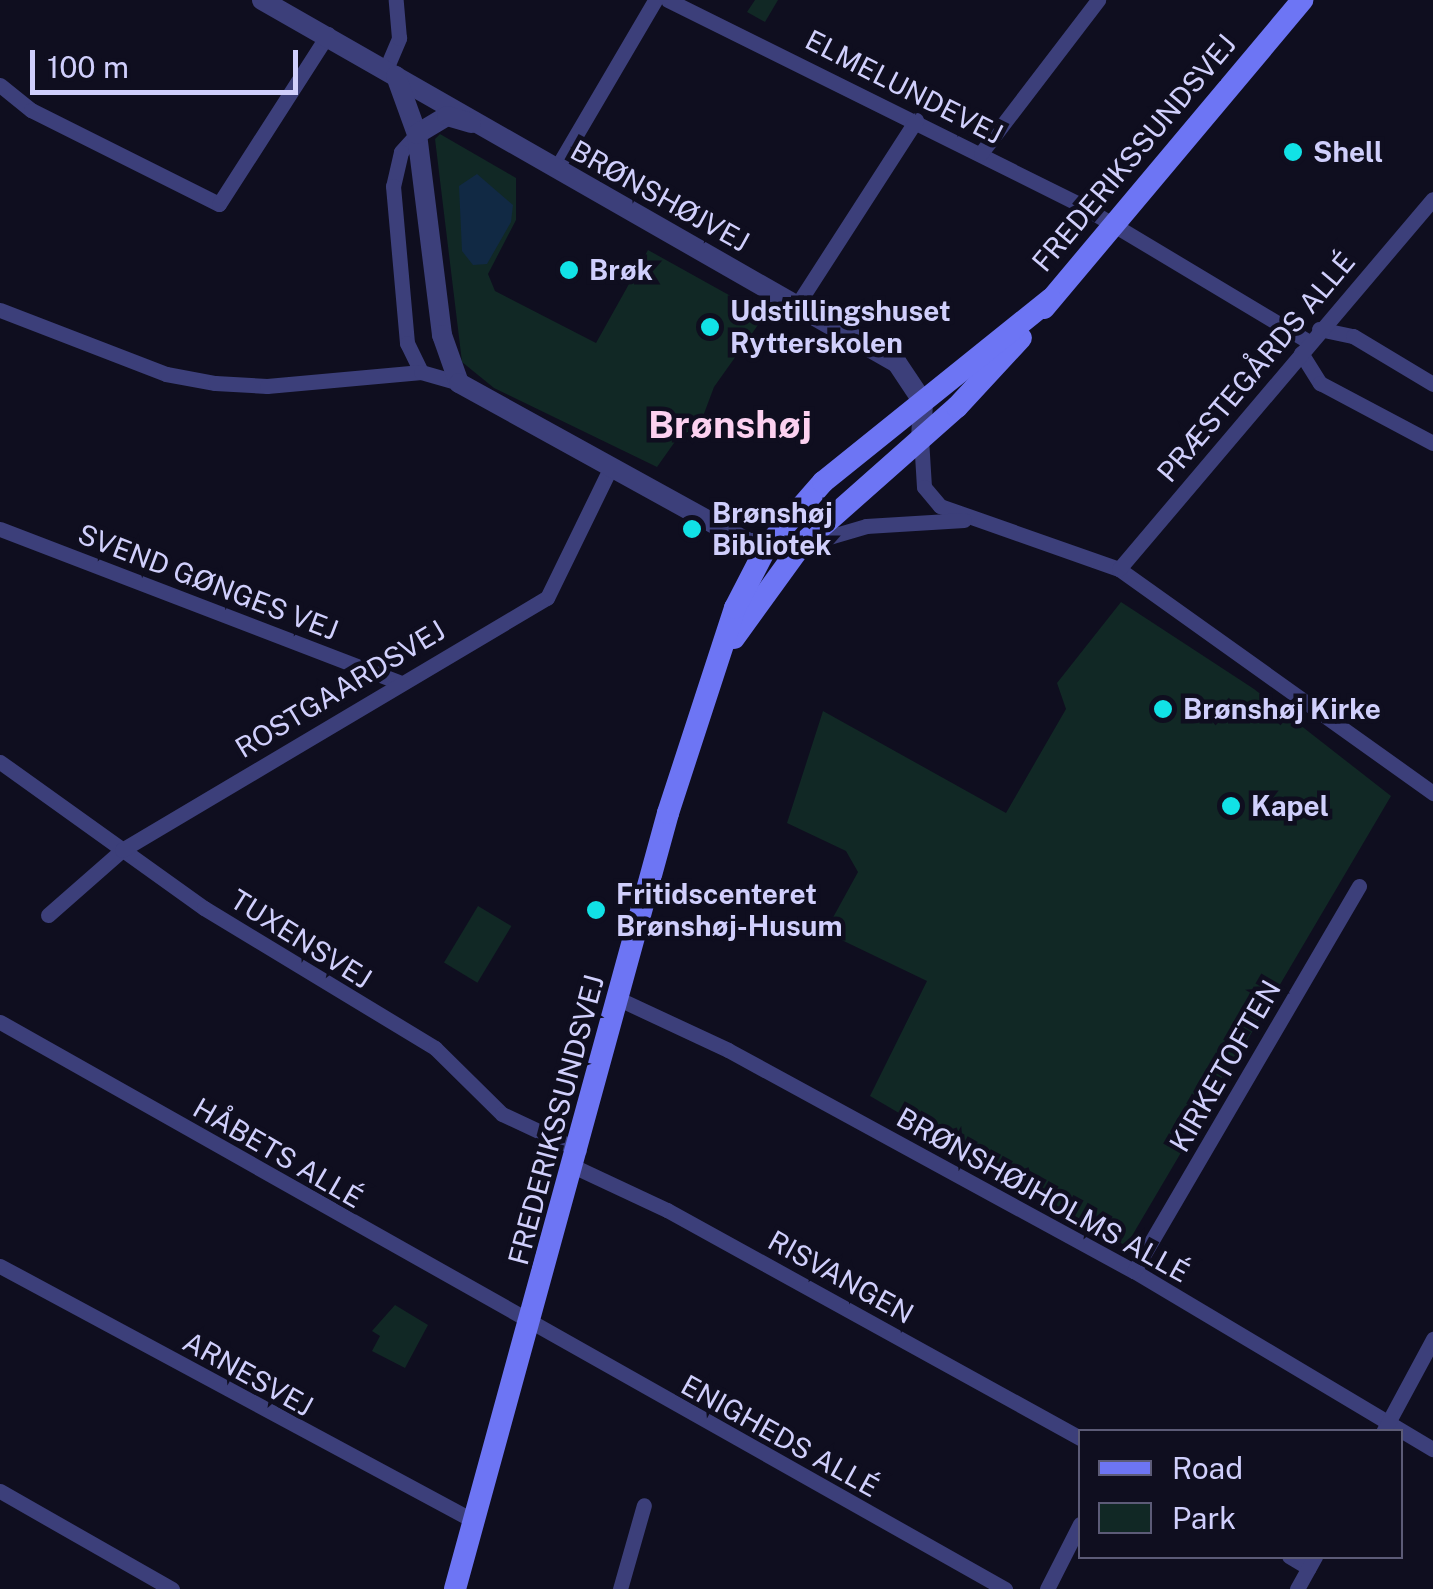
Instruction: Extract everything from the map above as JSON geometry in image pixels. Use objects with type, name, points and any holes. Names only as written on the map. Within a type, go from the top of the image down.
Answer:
[{"type":"main road","name":"FREDERIKSSUNDSVEJ","points":[[715,666],[802,544],[990,374],[1302,0]]},
{"type":"main road","name":"FREDERIKSSUNDSVEJ","points":[[455,1589],[621,1000],[668,813],[715,666],[767,546],[824,482],[1051,299]]},
{"type":"street","name":"BRØNSHØJVEJ","points":[[262,0],[328,34],[897,363],[923,402]]},
{"type":"street","points":[[396,0],[399,38],[390,72],[417,134],[442,335],[459,383]]},
{"type":"street","points":[[556,169],[655,0]]},
{"type":"street","name":"ELMELUNDEVEJ","points":[[668,0],[981,153],[1114,225],[1310,342]]},
{"type":"street","points":[[981,153],[1098,0]]},
{"type":"street","points":[[0,86],[31,110],[218,204],[328,34]]},
{"type":"street","points":[[421,372],[407,344],[392,186],[401,152],[417,134],[446,116],[496,134]]},
{"type":"street","points":[[797,305],[916,120]]},
{"type":"street","name":"PRÆSTEGÅRDS ALLÉ","points":[[1119,569],[1433,199]]},
{"type":"street","points":[[0,310],[166,374],[216,383],[267,386],[421,372],[459,383],[664,502],[767,546],[802,544],[866,526],[968,520]]},
{"type":"street","points":[[1433,384],[1353,336],[1310,342],[1320,383],[1433,443]]},
{"type":"street","points":[[923,402],[921,435],[930,499],[968,520],[1119,569],[1433,793]]},
{"type":"street","name":"ROSTGAARDSVEJ","points":[[48,916],[122,850],[399,682],[547,598],[610,469]]},
{"type":"street","name":"SVEND GØNGES VEJ","points":[[0,529],[399,682]]},
{"type":"street","name":"TUXENSVEJ","points":[[0,762],[204,908],[435,1048],[502,1114],[577,1158]]},
{"type":"street","name":"KIRKETOFTEN","points":[[1134,1270],[1359,886]]},
{"type":"street","name":"BRØNSHØJHOLMS ALLÉ","points":[[621,1000],[728,1050],[1134,1270],[1386,1426]]},
{"type":"street","name":"HÅBETS ALLÉ","points":[[0,1022],[530,1327]]},
{"type":"street","name":"RISVANGEN","points":[[577,1158],[1078,1437]]},
{"type":"street","name":"ARNESVEJ","points":[[0,1266],[474,1520]]},
{"type":"street","name":"ENIGHEDS ALLÉ","points":[[530,1327],[1004,1589]]},
{"type":"street","points":[[1386,1426],[1433,1339]]},
{"type":"street","name":"BRØNSHØJHOLMS ALLÉ","points":[[1403,1434],[1433,1449]]},
{"type":"street","points":[[0,1491],[172,1589]]},
{"type":"street","points":[[620,1589],[644,1505]]},
{"type":"street","points":[[1047,1589],[1078,1528]]},
{"type":"street","points":[[1297,1589],[1312,1562]]},
{"type":"street","points":[[135,1589],[140,1572]]},
{"type":"green space","points":[[755,0],[778,0],[765,22],[747,12]]},
{"type":"green space","points":[[440,134],[516,178],[516,220],[488,274],[495,291],[596,343],[648,250],[765,315],[714,387],[699,427],[679,436],[657,467],[494,388],[462,362],[435,139]]},
{"type":"green space","points":[[1121,602],[1254,689],[1391,796],[1126,1246],[870,1096],[927,981],[825,932],[858,872],[846,851],[787,823],[823,711],[1006,813],[1066,709],[1057,683]]},
{"type":"green space","points":[[478,906],[511,926],[477,983],[444,963]]},
{"type":"green space","points":[[395,1305],[428,1325],[405,1368],[372,1351],[380,1336],[372,1331]]},
{"type":"water","points":[[477,174],[513,205],[511,222],[487,264],[473,265],[462,251],[459,186]]},
{"type":"place","name":"Shell","points":[[1293,152]]},
{"type":"place","name":"Brøk","points":[[569,270]]},
{"type":"place","name":"Udstillingshuset Rytterskolen","points":[[710,327]]},
{"type":"place","name":"Brønshøj Bibliotek","points":[[692,529]]},
{"type":"place","name":"Brønshøj Kirke","points":[[1163,709]]},
{"type":"place","name":"Kapel","points":[[1231,806]]},
{"type":"place","name":"Fritidscenteret Brønshøj-Husum","points":[[596,910]]},
{"type":"district","name":"Brønshøj","points":[[730,425]]}]
